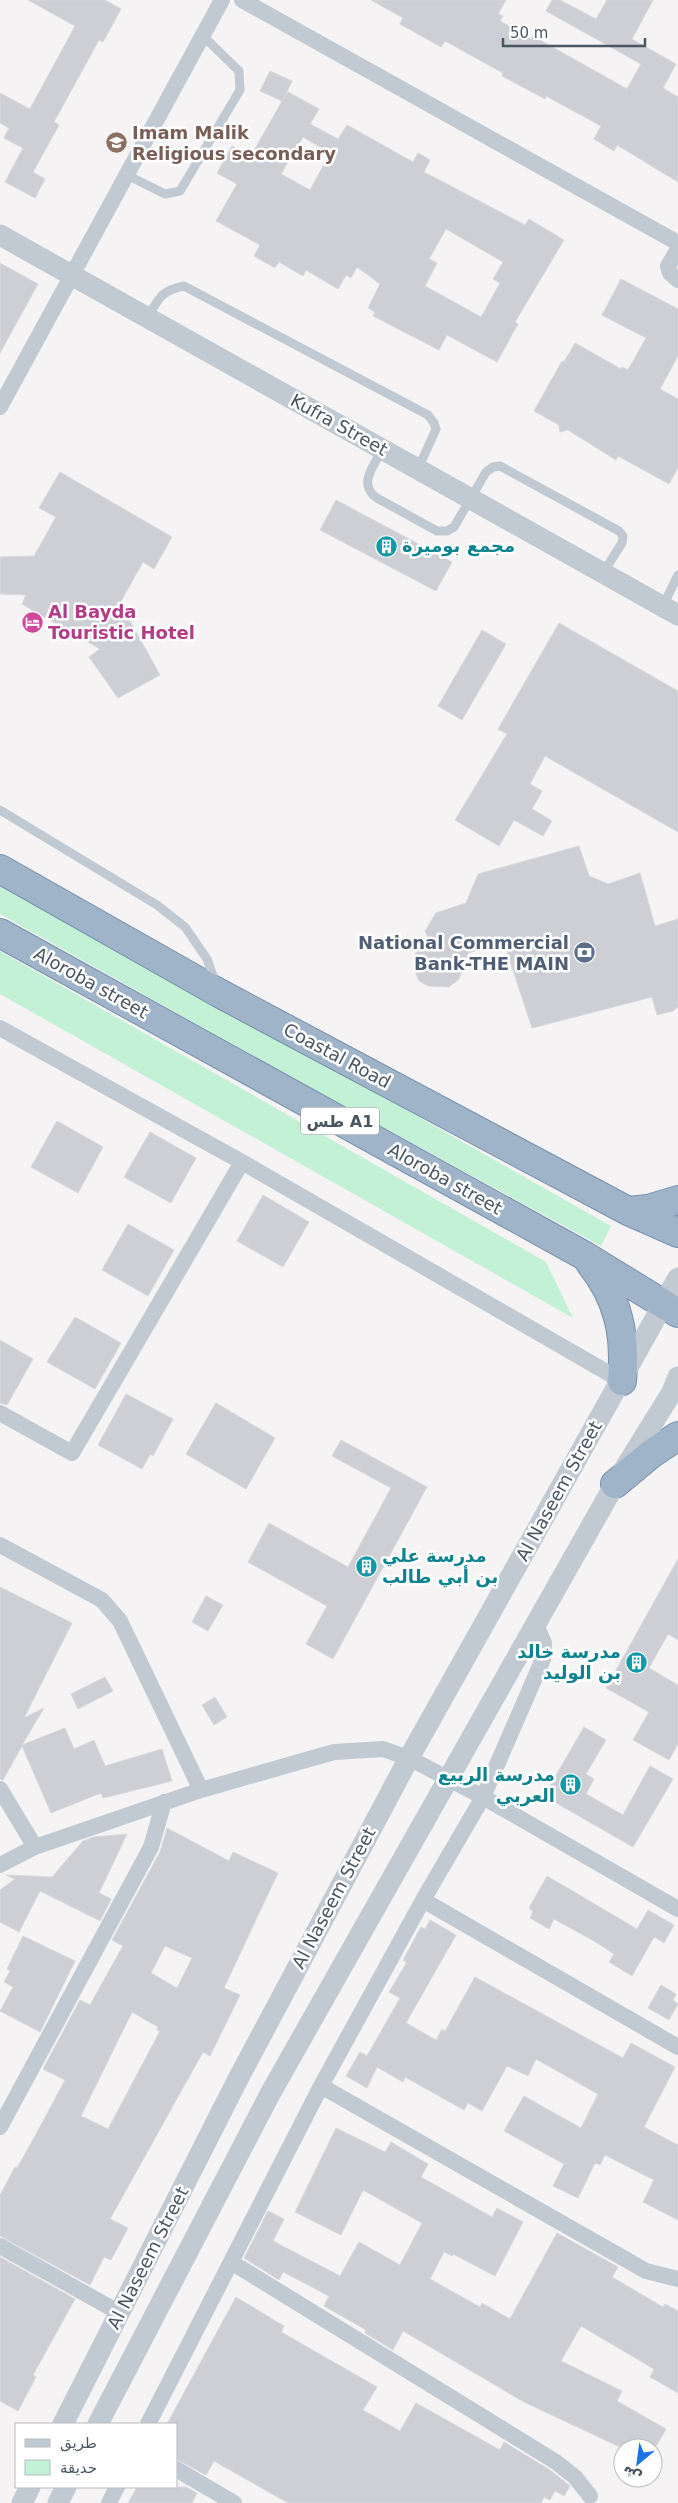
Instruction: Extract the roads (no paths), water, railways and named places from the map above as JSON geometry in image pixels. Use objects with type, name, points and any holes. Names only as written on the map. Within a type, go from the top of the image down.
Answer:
[{"type":"highway","name":"Coastal Road","points":[[0,869],[219,993],[628,1211],[678,1233]]},
{"type":"highway","name":"Aloroba street","points":[[0,933],[585,1256],[671,1309]]},
{"type":"highway","points":[[628,1211],[648,1209],[678,1200]]},
{"type":"highway","points":[[585,1256],[602,1277],[614,1301],[622,1327],[624,1354],[622,1381]]},
{"type":"highway","points":[[616,1484],[651,1454],[678,1436]]},
{"type":"street","points":[[0,407],[222,0]]},
{"type":"street","points":[[242,0],[678,243]]},
{"type":"street","name":"Kufra Street","points":[[0,235],[670,611]]},
{"type":"street","points":[[678,248],[668,266],[670,273],[678,280]]},
{"type":"street","points":[[0,1028],[242,1162],[622,1381]]},
{"type":"street","points":[[0,1413],[72,1454],[242,1162]]},
{"type":"street","name":"Al Naseem Street","points":[[64,2423],[238,2079],[409,1758],[622,1381],[671,1309],[678,1278]]},
{"type":"street","name":"Al Naseem Street","points":[[99,2423],[270,2094],[616,1484],[676,1388]]},
{"type":"street","points":[[0,1545],[102,1600],[113,1610],[201,1790]]},
{"type":"street","points":[[149,2423],[321,2086],[423,1900],[483,1797],[543,1659],[544,1643],[536,1625]]},
{"type":"street","points":[[0,1865],[35,1847],[201,1790],[334,1752],[383,1749],[409,1758],[483,1797],[678,1909]]},
{"type":"street","points":[[0,1789],[35,1847]]},
{"type":"street","points":[[0,2127],[151,1847],[164,1802]]},
{"type":"street","points":[[423,1900],[678,2047]]},
{"type":"street","points":[[321,2086],[646,2271],[678,2279]]},
{"type":"street","points":[[0,2246],[120,2312]]},
{"type":"street","points":[[231,2262],[556,2462],[575,2477],[590,2496]]},
{"type":"street","points":[[178,2470],[234,2503]]},
{"type":"street","points":[[22,2503],[30,2488]]},
{"type":"street","points":[[58,2503],[66,2488]]},
{"type":"street","points":[[109,2503],[116,2488]]},
{"type":"lane","points":[[127,175],[165,194],[180,191],[240,90],[239,71],[202,35]]},
{"type":"lane","points":[[147,318],[160,296],[170,288],[184,286],[428,415],[436,429],[418,469]]},
{"type":"lane","points":[[383,449],[370,472],[367,486],[373,495],[442,532],[454,527],[486,472],[493,467],[500,466],[619,530],[623,536],[622,543],[603,574]]},
{"type":"lane","points":[[670,611],[678,576]]},
{"type":"lane","points":[[0,810],[156,905],[185,926],[207,959],[219,993]]},
{"type":"place","name":"Imam Malik Religious secondary","points":[[116,143]]},
{"type":"place","name":"مجمع بوميرة","points":[[386,546]]},
{"type":"place","name":"Al Bayda Touristic Hotel","points":[[32,622]]},
{"type":"place","name":"National Commercial Bank-THE MAIN","points":[[585,953]]},
{"type":"place","name":"مدرسة علي بن أبي طالب","points":[[366,1566]]},
{"type":"place","name":"مدرسة خالد بن الوليد","points":[[637,1662]]},
{"type":"place","name":"مدرسة الربيع العربي","points":[[571,1785]]}]
